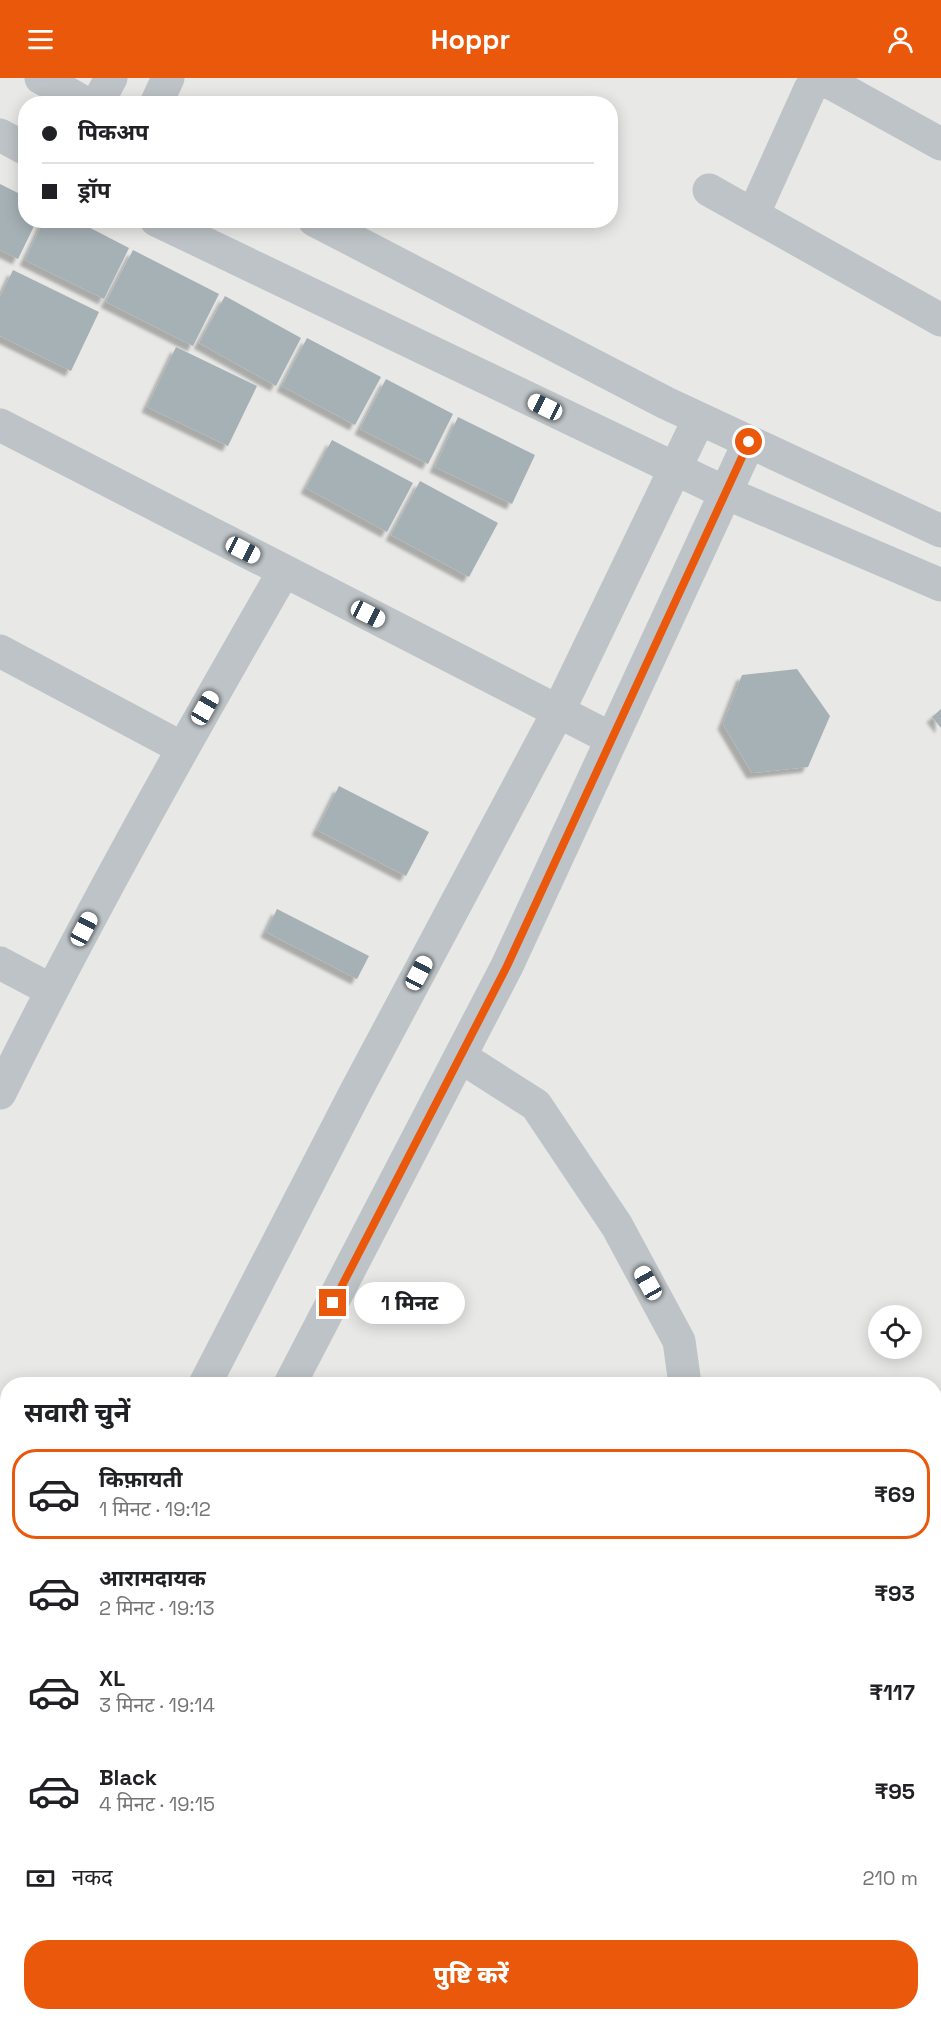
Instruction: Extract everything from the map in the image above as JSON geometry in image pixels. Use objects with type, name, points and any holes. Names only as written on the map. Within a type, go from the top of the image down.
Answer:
[{"type":"street","points":[[40,78],[73,96]]},
{"type":"street","points":[[101,96],[111,78]]},
{"type":"street","points":[[160,96],[168,78]]},
{"type":"street","points":[[753,215],[810,88],[820,81],[828,82],[941,144]]},
{"type":"street","points":[[0,135],[18,145]]},
{"type":"street","points":[[709,190],[941,320]]},
{"type":"street","points":[[173,228],[675,470],[941,585]]},
{"type":"street","points":[[329,228],[699,419],[941,531]]},
{"type":"street","points":[[209,1377],[355,1093],[558,712],[699,419]]},
{"type":"street","points":[[0,425],[612,739]]},
{"type":"street","points":[[294,1377],[507,966],[749,442]]},
{"type":"street","points":[[0,1093],[51,990],[182,748],[284,571]]},
{"type":"street","points":[[0,651],[182,748]]},
{"type":"street","points":[[0,963],[51,990]]},
{"type":"street","points":[[461,1057],[536,1105],[617,1226],[679,1341],[684,1377]]},
{"type":"shaded area","points":[[0,78],[941,78],[941,1377],[0,1377]]},
{"type":"building","points":[[0,184],[18,193],[18,228],[33,228],[18,259],[0,250]]},
{"type":"building","points":[[40,228],[90,228],[129,248],[104,299],[25,260]]},
{"type":"building","points":[[133,250],[219,294],[193,346],[106,302]]},
{"type":"building","points":[[13,270],[99,312],[71,371],[0,336],[0,297]]},
{"type":"building","points":[[225,296],[301,338],[276,386],[199,343]]},
{"type":"building","points":[[307,338],[381,377],[355,425],[282,386]]},
{"type":"building","points":[[176,347],[257,386],[228,446],[147,407]]},
{"type":"building","points":[[386,379],[453,414],[428,464],[360,429]]},
{"type":"building","points":[[458,417],[535,455],[512,504],[435,467]]},
{"type":"building","points":[[332,440],[413,483],[387,532],[306,488]]},
{"type":"building","points":[[420,481],[498,523],[469,577],[391,535]]},
{"type":"building","points":[[797,669],[830,716],[808,767],[752,773],[723,724],[742,675]]},
{"type":"building","points":[[941,709],[941,728],[932,717]]},
{"type":"building","points":[[339,786],[429,832],[406,876],[317,830]]},
{"type":"building","points":[[277,909],[369,956],[357,979],[266,932]]},
{"type":"route","points":[[333,1303],[507,966],[749,442]]}]
